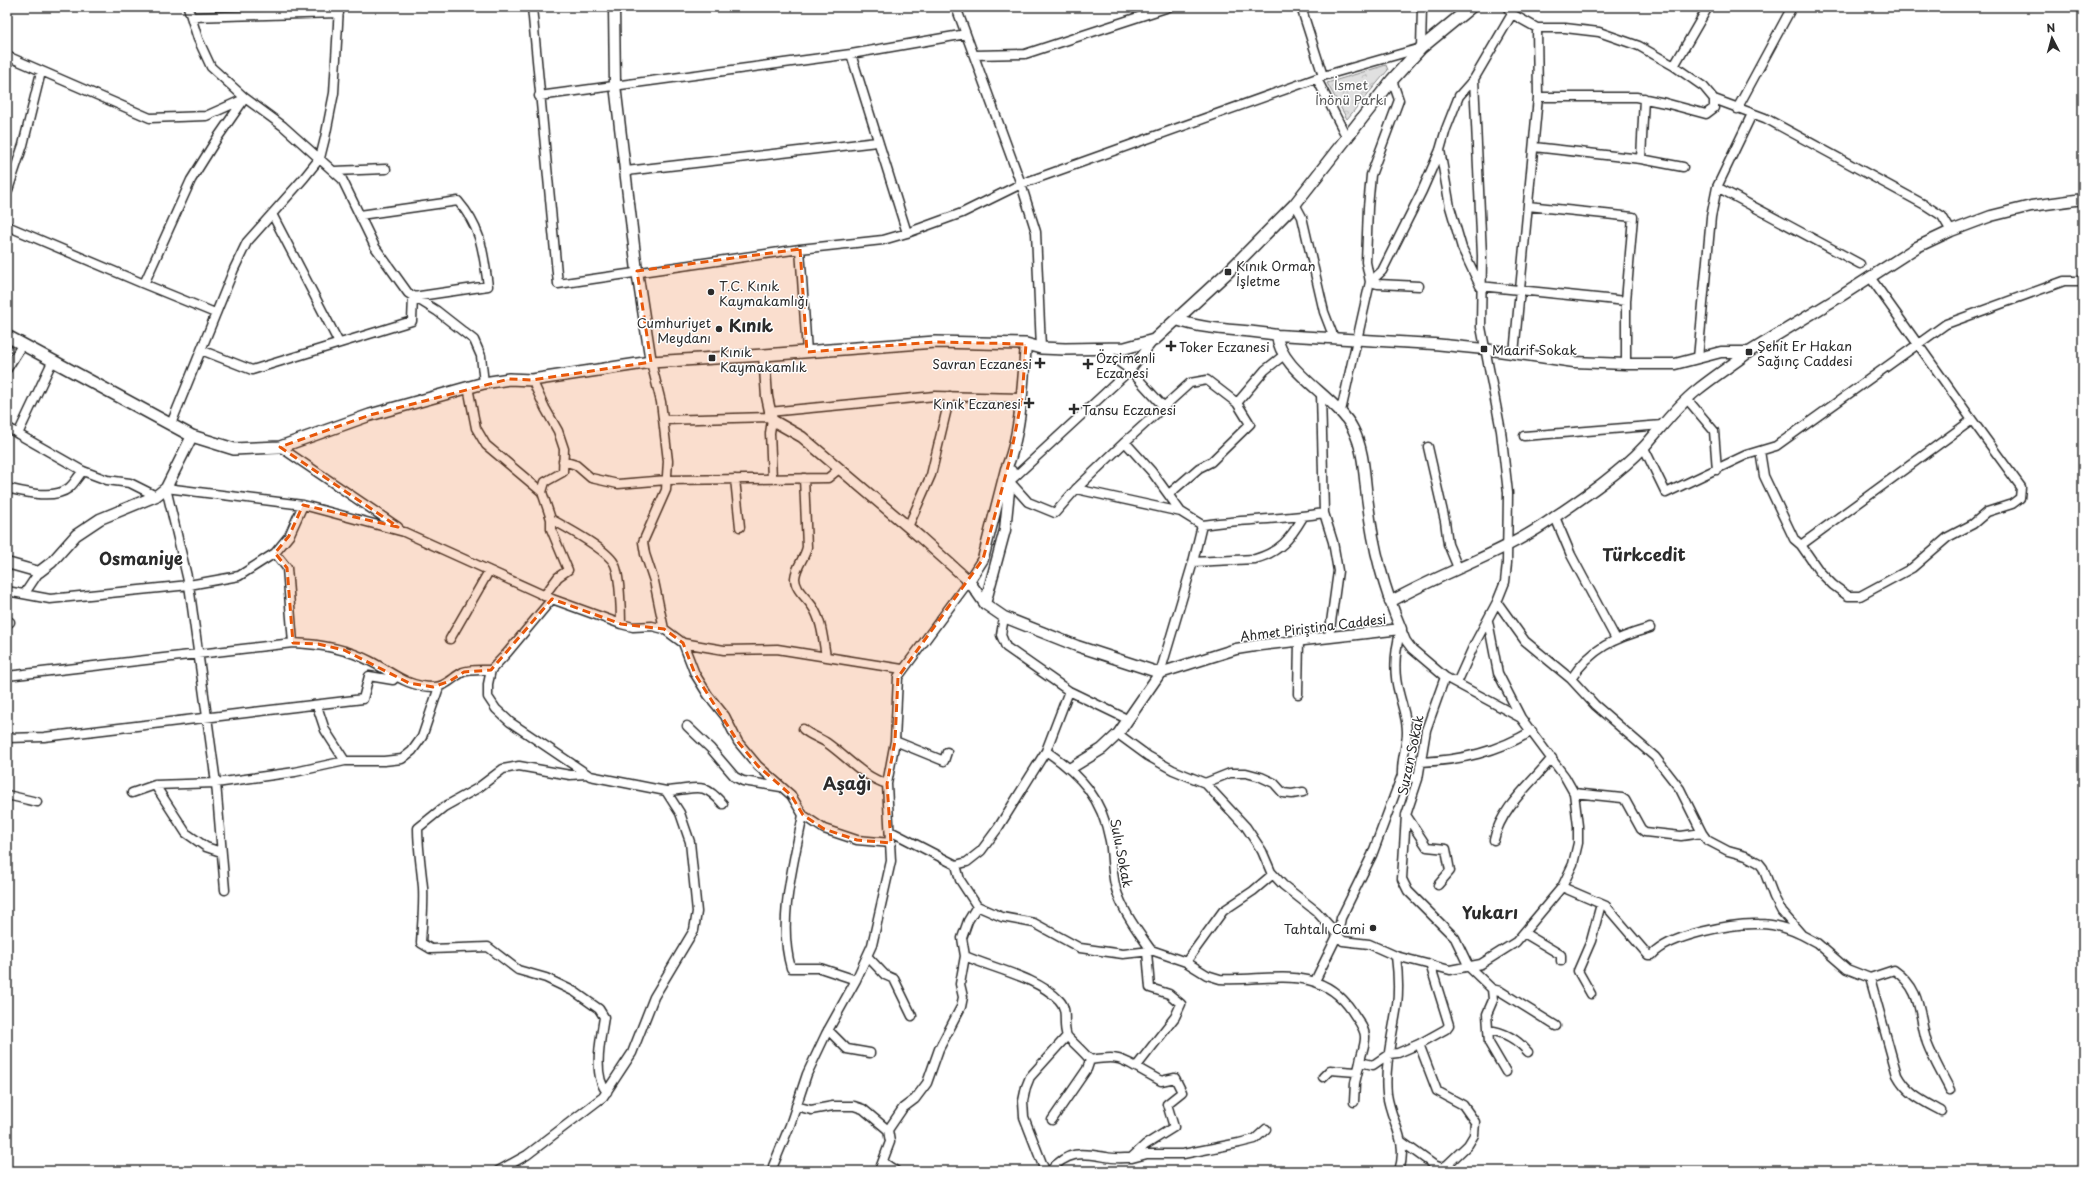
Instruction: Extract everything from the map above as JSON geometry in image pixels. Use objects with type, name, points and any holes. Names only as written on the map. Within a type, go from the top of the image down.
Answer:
[{"type":"main road","points":[[7,336],[52,362],[192,436],[234,450],[280,447],[370,415],[484,383],[509,379],[532,380],[651,362],[935,342],[1026,344],[1041,348],[1125,348],[1154,340],[1228,272],[1295,204],[1392,80],[1421,48],[1471,7]]},
{"type":"street","points":[[188,7],[198,39],[211,67],[246,98],[283,126],[342,179],[376,247],[391,272],[408,293],[437,311],[474,340],[481,356],[484,383]]},
{"type":"street","points":[[532,7],[539,96],[558,284],[800,248],[883,240],[907,233],[962,213],[1021,184],[1320,78],[1421,48],[1422,7]]},
{"type":"street","points":[[614,7],[615,85],[638,271],[651,362],[661,402],[668,461],[666,490],[643,542],[645,554],[654,582],[664,629]]},
{"type":"street","points":[[956,7],[1021,184],[1036,232],[1041,348]]},
{"type":"street","points":[[974,55],[1025,54],[1157,9],[1169,7]]},
{"type":"street","points":[[1301,7],[1320,78],[1347,138]]},
{"type":"street","points":[[1507,7],[1512,14],[1537,28],[1565,28],[1599,32],[1639,46],[1674,66],[1704,87],[1714,99],[1737,109],[1765,118],[1925,205],[1942,216],[1951,230]]},
{"type":"street","points":[[1674,66],[1708,7]]},
{"type":"street","points":[[1737,109],[1792,7]]},
{"type":"street","points":[[171,424],[215,313],[247,242],[320,158],[334,93],[339,10],[191,17]]},
{"type":"street","points":[[1370,282],[1382,271],[1422,190],[1440,150],[1446,129],[1459,96],[1474,79],[1512,14]]},
{"type":"street","points":[[1514,354],[1538,97],[1537,28]]},
{"type":"street","points":[[539,96],[851,54],[966,34]]},
{"type":"street","points":[[851,54],[877,142],[907,233]]},
{"type":"street","points":[[7,56],[150,118],[206,116],[246,98]]},
{"type":"street","points":[[7,193],[23,145],[41,72]]},
{"type":"street","points":[[1457,683],[1474,645],[1488,621],[1505,582],[1507,546],[1508,493],[1502,439],[1484,349],[1480,286],[1482,256],[1474,79]]},
{"type":"street","points":[[1341,411],[1370,282],[1366,262],[1371,175],[1399,100],[1392,80]]},
{"type":"street","points":[[1538,97],[1644,98],[1706,114],[1714,108],[1714,99]]},
{"type":"street","points":[[144,284],[191,180],[216,140],[246,98]]},
{"type":"street","points":[[1641,159],[1644,98]]},
{"type":"street","points":[[1698,358],[1711,217],[1716,187],[1752,114]]},
{"type":"street","points":[[626,171],[877,142]]},
{"type":"street","points":[[1534,147],[1641,159],[1683,167]]},
{"type":"street","points":[[1440,150],[1450,207],[1462,248],[1480,286]]},
{"type":"street","points":[[334,172],[386,168]]},
{"type":"street","points":[[1716,187],[1860,264]]},
{"type":"street","points":[[1390,602],[1458,568],[1507,546],[1555,517],[1644,448],[1662,425],[1687,399],[1750,352],[1917,247],[1951,230],[1991,216],[2032,206],[2083,199]]},
{"type":"street","points":[[360,215],[458,201],[471,216],[482,243],[488,286],[413,297]]},
{"type":"street","points":[[1295,204],[1302,217],[1324,312],[1334,338]]},
{"type":"street","points":[[1528,206],[1633,217],[1626,301],[1626,364]]},
{"type":"street","points":[[272,214],[339,343]]},
{"type":"street","points":[[7,226],[215,313]]},
{"type":"street","points":[[800,248],[807,352]]},
{"type":"street","points":[[1760,451],[1764,476],[1794,539],[1801,545],[1819,571],[1832,585],[1848,596],[1860,596],[1912,568],[1948,537],[1973,524],[1987,512],[2020,498],[2021,486],[1870,277]]},
{"type":"street","points":[[1644,448],[1666,493],[1746,455],[1776,446],[1946,324],[1994,305],[2064,281],[2083,281]]},
{"type":"street","points":[[1370,282],[1378,284],[1419,286]]},
{"type":"street","points":[[1480,286],[1626,301]]},
{"type":"street","points":[[201,350],[252,370],[412,321],[413,297]]},
{"type":"street","points":[[1177,320],[1197,327],[1248,330],[1276,335],[1356,339],[1484,349],[1574,362],[1675,364],[1721,352],[1750,352]]},
{"type":"street","points":[[1276,335],[1278,345],[1284,355],[1321,394],[1341,411],[1358,439],[1379,568],[1390,602],[1406,641],[1412,649],[1445,677],[1522,718]]},
{"type":"street","points":[[1001,489],[1130,370],[1154,340]]},
{"type":"street","points":[[774,1171],[773,1166],[807,1074],[828,1030],[856,980],[872,945],[891,862],[887,784],[895,741],[898,677],[902,669],[969,581],[983,559],[1010,459],[1022,398],[1026,344]]},
{"type":"street","points":[[7,369],[22,345]]},
{"type":"street","points":[[1100,348],[1130,370],[1163,406]]},
{"type":"street","points":[[764,355],[770,416],[772,478]]},
{"type":"street","points":[[1237,403],[1265,370],[1284,355]]},
{"type":"street","points":[[18,434],[52,362]]},
{"type":"street","points":[[532,380],[545,408],[558,430],[564,449],[563,472],[545,482],[542,492],[545,506],[551,519],[551,528],[568,570],[558,577],[548,597],[508,653],[491,670],[488,684],[488,697],[496,709],[510,722],[586,774],[631,786],[666,791],[699,787],[711,791],[723,804]]},
{"type":"street","points":[[1010,482],[1028,502],[1055,513],[1076,489],[1190,382],[1207,380],[1237,403],[1250,424],[1211,462],[1199,468],[1169,494]]},
{"type":"street","points":[[468,387],[476,428],[486,446],[542,492]]},
{"type":"street","points":[[1321,394],[1324,513],[1333,542],[1338,571],[1329,637]]},
{"type":"street","points":[[663,420],[770,416],[856,402],[935,396],[1022,398]]},
{"type":"street","points":[[908,527],[931,475],[950,396]]},
{"type":"street","points":[[1687,399],[1714,431],[1717,470]]},
{"type":"street","points":[[770,416],[802,437],[908,527],[969,581],[985,604],[1004,617],[1077,646],[1160,673]]},
{"type":"street","points":[[1801,545],[1972,420]]},
{"type":"street","points":[[1524,436],[1662,425]]},
{"type":"street","points":[[7,428],[83,471],[107,480],[130,483],[156,496]]},
{"type":"street","points":[[25,593],[39,572],[52,562],[76,535],[100,519],[156,496],[166,488],[192,436]]},
{"type":"street","points":[[1125,442],[1169,494],[1181,512]]},
{"type":"street","points":[[1428,446],[1445,521],[1448,544],[1458,568]]},
{"type":"street","points":[[280,447],[404,532]]},
{"type":"street","points":[[985,604],[1005,530],[1010,482],[1010,459]]},
{"type":"street","points":[[563,461],[576,465],[587,476],[604,482],[632,484],[666,480],[828,478],[840,469]]},
{"type":"street","points":[[7,488],[26,493],[54,494],[68,488],[83,471]]},
{"type":"street","points":[[804,478],[807,547],[806,555],[797,567],[795,580],[801,595],[812,606],[819,620],[826,656]]},
{"type":"street","points":[[735,479],[740,527]]},
{"type":"street","points":[[166,488],[304,505],[404,532],[548,597],[621,624],[633,627],[652,626],[664,629],[683,643],[724,650],[777,648],[902,669]]},
{"type":"street","points":[[166,488],[189,585],[216,783],[225,890]]},
{"type":"street","points":[[1076,489],[1181,512],[1202,525],[1228,521],[1303,517],[1324,513]]},
{"type":"street","points":[[7,591],[25,593],[50,599],[189,585],[239,576],[275,553],[289,536],[304,505]]},
{"type":"street","points":[[1193,562],[1255,560],[1278,550],[1294,532],[1303,517]]},
{"type":"street","points":[[1555,517],[1571,554],[1616,639]]},
{"type":"street","points":[[551,519],[591,542],[614,563],[620,598],[621,624]]},
{"type":"street","points":[[1071,768],[1102,750],[1118,734],[1160,673],[1193,562],[1202,525]]},
{"type":"street","points":[[275,553],[287,568],[293,642]]},
{"type":"street","points":[[7,563],[39,572]]},
{"type":"street","points":[[450,639],[489,571]]},
{"type":"street","points":[[1497,602],[1525,641],[1571,679],[1596,706],[1655,757],[1680,789],[1702,834],[1707,840],[1728,851],[1746,856],[1759,863],[1763,868],[1778,905],[1802,935]]},
{"type":"street","points":[[1004,617],[1001,635],[1006,647],[1069,691],[1127,719]]},
{"type":"street","points":[[1118,734],[1148,756],[1172,770],[1205,783],[1246,827],[1262,851],[1273,874],[1283,885],[1316,910],[1343,941],[1369,944],[1396,956],[1450,970],[1469,967],[1490,958],[1516,942],[1524,933],[1562,887],[1573,864],[1578,843],[1578,826],[1574,793],[1552,758],[1522,718],[1498,673],[1488,621]]},
{"type":"street","points":[[1571,679],[1582,662],[1616,639],[1650,628]]},
{"type":"street","points":[[1315,981],[1338,934],[1341,918],[1372,855],[1402,774],[1402,764],[1407,734],[1404,711],[1398,691],[1395,656],[1401,629]]},
{"type":"street","name":"Ahmet Piriştina Caddesi","points":[[1160,673],[1236,649],[1299,640],[1401,629]]},
{"type":"street","points":[[1298,694],[1299,640]]},
{"type":"street","points":[[7,676],[198,652],[293,642],[318,644],[344,650],[370,661],[395,677],[409,683],[439,686],[464,672],[491,670]]},
{"type":"street","points":[[683,643],[695,674],[708,695],[725,716],[738,742],[758,766],[796,801],[803,815],[824,829],[851,838],[891,843]]},
{"type":"street","points":[[7,738],[44,737],[206,716],[317,706],[363,699],[369,676],[393,680],[395,677]]},
{"type":"street","name":"Suzan Sokak","points":[[1445,677],[1426,730],[1418,779],[1406,815],[1402,879],[1408,891],[1455,938],[1469,967]]},
{"type":"street","points":[[132,793],[155,786],[216,783],[295,772],[345,761],[402,759],[412,752],[422,736],[439,686]]},
{"type":"street","points":[[890,831],[956,865],[967,862],[981,851],[998,828],[1046,751],[1069,691]]},
{"type":"street","points":[[317,706],[325,730],[345,761]]},
{"type":"street","points":[[687,726],[739,779],[782,787]]},
{"type":"street","points":[[803,729],[813,737],[826,742],[861,771],[887,784]]},
{"type":"street","points":[[1421,762],[1455,760],[1489,752],[1517,740],[1532,731]]},
{"type":"street","points":[[895,741],[944,761],[947,752]]},
{"type":"street","name":"Sulu Sokak","points":[[1046,751],[1071,768],[1093,794],[1102,815],[1110,841],[1112,868],[1118,894],[1131,921],[1149,951]]},
{"type":"street","points":[[1494,840],[1499,826],[1511,806],[1552,758]]},
{"type":"street","points":[[586,774],[570,775],[519,766],[503,769],[478,788],[444,807],[418,828],[418,849],[423,888],[420,943],[431,949],[488,947],[518,970],[546,978],[575,992],[598,1009],[604,1017],[598,1075],[601,1086],[607,1092]]},
{"type":"street","points":[[1205,783],[1222,776],[1238,773],[1261,777],[1274,783],[1283,793],[1292,794],[1303,792]]},
{"type":"street","points":[[1402,774],[1418,779]]},
{"type":"street","points":[[155,786],[186,833],[206,847],[221,852]]},
{"type":"street","points":[[498,1171],[527,1155],[603,1097],[632,1052],[654,997],[694,930],[697,912],[690,842],[680,813],[666,791]]},
{"type":"street","points":[[1574,793],[1622,798],[1625,800],[1638,825],[1645,832],[1681,836],[1702,834]]},
{"type":"street","points":[[7,795],[37,802]]},
{"type":"street","points":[[803,815],[791,872],[787,919],[787,954],[791,968],[820,968],[856,980]]},
{"type":"street","name":"Suzan Sokak","points":[[1406,815],[1427,847],[1446,850],[1450,871],[1438,885]]},
{"type":"street","points":[[956,865],[960,880],[977,906],[1002,917],[1034,922],[1080,948],[1123,954],[1149,951],[1186,962],[1207,975],[1220,980],[1279,977],[1315,981],[1334,992],[1347,1003],[1366,1037],[1356,1072],[1354,1102]]},
{"type":"street","points":[[1186,962],[1224,911],[1253,891],[1273,874]]},
{"type":"street","points":[[1562,887],[1606,906],[1648,954],[1652,955],[1658,949],[1707,930],[1729,926],[1758,924],[1773,925],[1802,935],[1818,943],[1847,969],[1870,978],[1894,970],[1904,976],[1911,986],[1919,1003],[1927,1042],[1936,1065],[1950,1090]]},
{"type":"street","points":[[1591,994],[1578,971],[1591,941],[1601,904]]},
{"type":"street","points":[[888,1130],[903,1108],[915,1099],[927,1083],[939,1049],[961,1007],[963,997],[960,984],[965,956],[962,949],[962,938],[968,921],[977,906]]},
{"type":"street","points":[[1524,933],[1560,955],[1561,961]]},
{"type":"street","points":[[1136,1067],[1175,1017],[1181,1004],[1169,994],[1150,988],[1149,951]]},
{"type":"street","points":[[866,956],[885,975],[894,979],[912,1016]]},
{"type":"street","points":[[965,956],[1028,980],[1060,1001],[1065,1012],[1064,1021],[1067,1036],[1082,1049],[1090,1060]]},
{"type":"street","points":[[1396,956],[1398,997],[1389,1054],[1387,1093],[1402,1142],[1403,1154],[1399,1171]]},
{"type":"street","points":[[1360,1062],[1373,1065],[1389,1054],[1398,1053],[1446,1030],[1449,1025],[1430,964]]},
{"type":"street","points":[[1469,967],[1492,989],[1500,991],[1556,1026]]},
{"type":"street","points":[[1870,978],[1897,1075],[1910,1093],[1941,1111]]},
{"type":"street","points":[[1492,989],[1494,1000],[1487,1014],[1491,1048],[1506,1072]]},
{"type":"street","points":[[828,1030],[848,1049],[870,1053]]},
{"type":"street","points":[[1488,1030],[1500,1032],[1516,1040],[1528,1052]]},
{"type":"street","points":[[1045,1171],[1024,1117],[1023,1101],[1030,1077],[1067,1036]]},
{"type":"street","points":[[1402,1142],[1434,1165],[1442,1168],[1462,1152],[1474,1134],[1475,1122],[1467,1108],[1437,1091],[1419,1044]]},
{"type":"street","points":[[1090,1060],[1107,1057],[1123,1059],[1161,1081],[1174,1078],[1182,1092],[1167,1104],[1174,1126],[1145,1145],[1131,1158]]},
{"type":"street","points":[[1052,1120],[1087,1069],[1090,1060]]},
{"type":"street","points":[[1323,1077],[1330,1070],[1356,1072]]},
{"type":"street","points":[[796,1106],[811,1110],[833,1106],[854,1106],[863,1109],[888,1130],[890,1142],[879,1171]]},
{"type":"street","points":[[1050,1171],[1055,1164],[1077,1153],[1094,1154],[1107,1157],[1131,1158],[1147,1154],[1183,1154],[1255,1139],[1266,1129]]},
{"type":"street","points":[[883,1162],[896,1171]]},
{"type":"highlighted area","points":[[800,249],[807,352],[935,342],[1026,344],[1022,398],[1010,459],[983,559],[898,677],[895,741],[887,784],[891,843],[857,840],[824,829],[803,815],[791,795],[758,766],[738,742],[695,674],[683,643],[664,629],[621,624],[552,599],[491,670],[464,672],[450,681],[433,687],[409,683],[344,650],[318,644],[293,643],[287,568],[275,553],[289,536],[303,505],[398,527],[280,447],[370,415],[509,379],[532,380],[651,362],[637,271]]},
{"type":"green space","name":"İsmet İnönü Parkı","points":[[1386,65],[1388,70],[1347,119],[1327,83]]},
{"type":"place","name":"Kınık Orman İşletme","points":[[1228,272]]},
{"type":"place","name":"T.C. Kınık Kaymakamlığı","points":[[711,292]]},
{"type":"place","name":"Cumhuriyet Meydanı","points":[[719,329]]},
{"type":"place","name":"Toker Eczanesi","points":[[1171,346]]},
{"type":"place","name":"Maarif Sokak","points":[[1484,349]]},
{"type":"place","name":"Şehit Er Hakan Sağınç Caddesi","points":[[1749,352]]},
{"type":"place","name":"Kınık Kaymakamlık","points":[[712,358]]},
{"type":"place","name":"Savran Eczanesi","points":[[1040,363]]},
{"type":"place","name":"Özçimenli Eczanesi","points":[[1088,364]]},
{"type":"place","name":"Kınık Eczanesi","points":[[1029,403]]},
{"type":"place","name":"Tansu Eczanesi","points":[[1074,409]]},
{"type":"place","name":"Tahtalı Cami","points":[[1373,928]]},
{"type":"district","name":"Kınık","points":[[751,325]]},
{"type":"district","name":"Türkcedit","points":[[1644,554]]},
{"type":"district","name":"Osmaniye","points":[[141,558]]},
{"type":"district","name":"Aşağı","points":[[847,783]]},
{"type":"district","name":"Yukarı","points":[[1490,912]]}]
